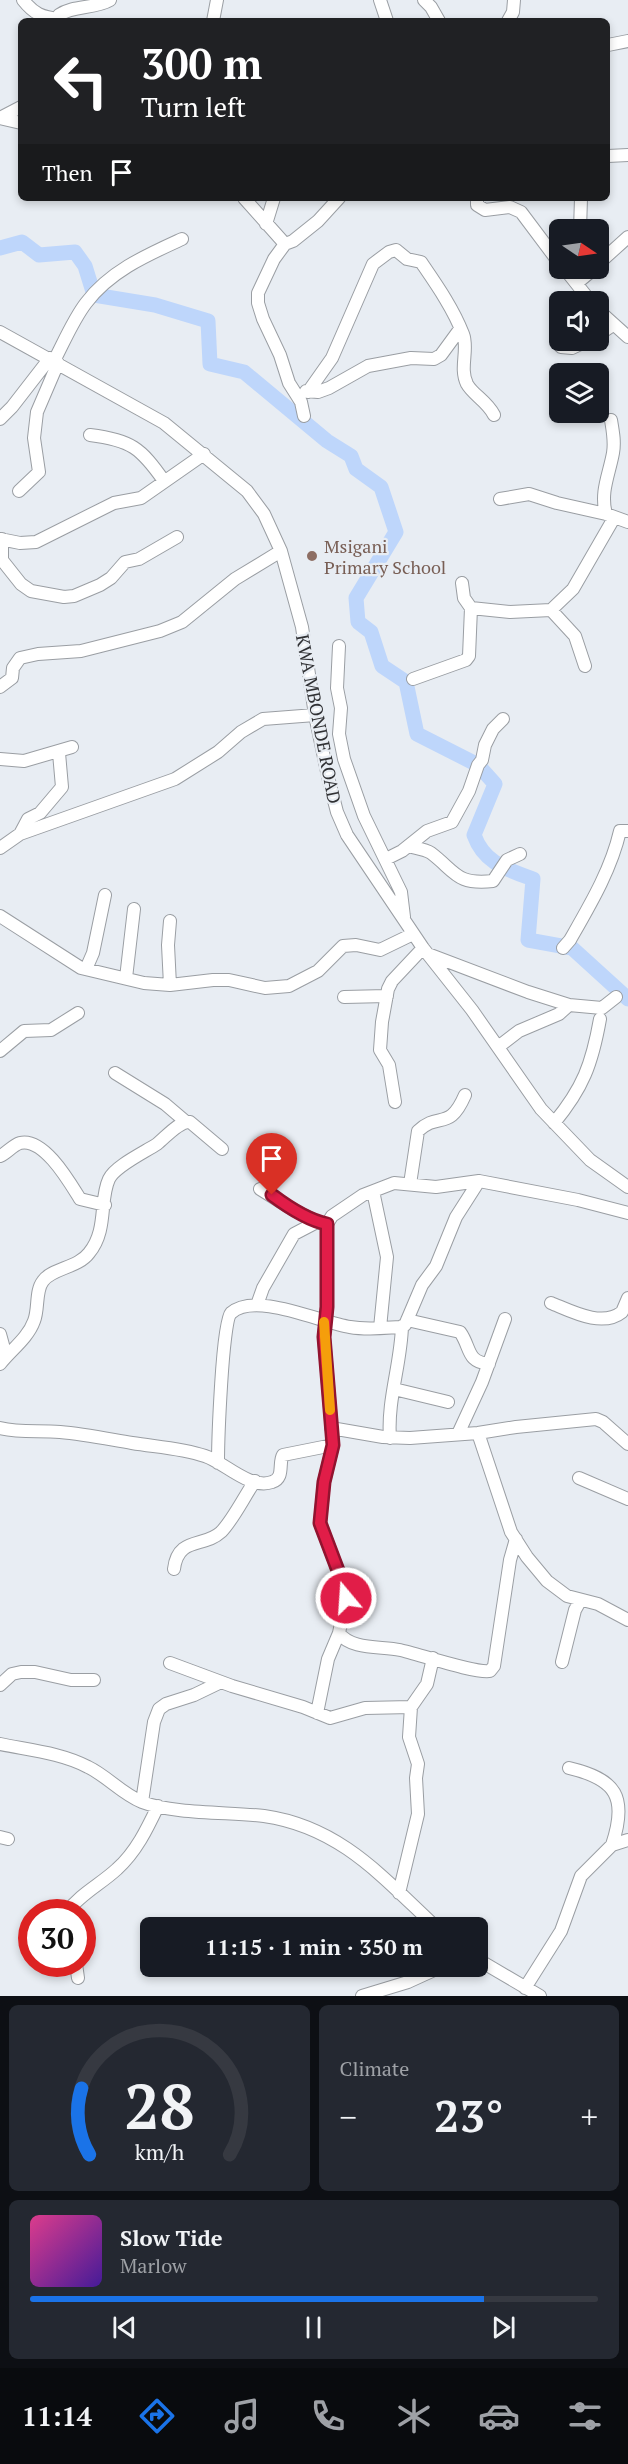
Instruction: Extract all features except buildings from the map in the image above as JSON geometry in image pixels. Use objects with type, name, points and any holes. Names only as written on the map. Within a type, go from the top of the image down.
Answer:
[{"type":"street","points":[[23,0],[34,13],[47,18]]},
{"type":"street","points":[[58,18],[64,11],[82,9],[110,0]]},
{"type":"street","points":[[214,18],[217,0]]},
{"type":"street","points":[[380,0],[386,18]]},
{"type":"street","points":[[424,0],[437,18]]},
{"type":"street","points":[[510,18],[513,12],[514,0]]},
{"type":"street","points":[[610,45],[628,41]]},
{"type":"street","points":[[18,109],[0,118],[18,122]]},
{"type":"street","points":[[610,156],[628,155]]},
{"type":"street","points":[[247,201],[285,244]]},
{"type":"street","points":[[266,224],[273,201]]},
{"type":"street","points":[[304,416],[301,402],[293,390],[258,303],[261,283],[285,244],[293,241],[318,221],[336,201]]},
{"type":"street","points":[[477,201],[477,205],[485,210],[510,207],[521,212],[549,249]]},
{"type":"street","points":[[580,219],[581,201]]},
{"type":"street","points":[[609,254],[628,237]]},
{"type":"street","points":[[19,491],[39,472],[34,438],[37,412],[54,361],[86,303],[113,276],[140,258],[182,239]]},
{"type":"street","points":[[308,392],[332,358],[373,264],[389,252],[396,250],[407,259],[421,262],[443,296],[463,334],[464,370],[467,384],[488,404],[494,415]]},
{"type":"street","points":[[573,279],[583,291]]},
{"type":"street","points":[[578,285],[584,279]]},
{"type":"street","points":[[609,321],[628,337]]},
{"type":"street","points":[[609,328],[613,325]]},
{"type":"street","points":[[293,390],[318,392],[368,366],[411,358],[434,359],[441,355],[460,329]]},
{"type":"street","name":"KWA MBONDE ROAD","points":[[0,332],[164,423],[247,490],[264,514],[281,551],[302,627],[315,715],[329,781],[337,812],[347,835],[425,951],[554,1123],[590,1160],[628,1187]]},
{"type":"street","points":[[0,419],[54,361]]},
{"type":"street","points":[[471,608],[510,612],[551,610],[573,589],[610,516],[603,492],[613,452],[614,438],[611,420]]},
{"type":"street","points":[[90,435],[113,438],[138,448],[164,481]]},
{"type":"street","points":[[177,537],[139,559],[125,562],[111,578],[74,596],[64,597],[31,591],[21,584],[2,560],[1,539],[27,544],[36,542],[114,503],[141,498],[204,454]]},
{"type":"street","points":[[500,499],[529,494],[557,504],[628,522]]},
{"type":"street","points":[[0,687],[12,678],[13,669],[20,658],[38,654],[81,651],[160,631],[182,622],[235,579],[281,551]]},
{"type":"street","points":[[413,679],[466,660],[469,656],[471,608],[464,598],[462,582]]},
{"type":"street","points":[[551,610],[574,636],[585,666]]},
{"type":"street","points":[[339,646],[337,688],[341,708],[339,734],[344,759],[364,816],[401,892],[405,921]]},
{"type":"street","points":[[0,848],[20,834],[175,779],[218,752],[241,732],[263,719],[315,715]]},
{"type":"street","points":[[386,859],[427,831],[452,822],[459,813],[482,760],[484,745],[503,719]]},
{"type":"street","points":[[0,759],[24,761],[59,753],[72,747]]},
{"type":"street","points":[[20,834],[28,819],[40,813],[62,787],[59,753]]},
{"type":"street","points":[[563,948],[570,940],[602,882],[615,851],[620,831],[628,831]]},
{"type":"street","points":[[408,846],[429,852],[464,880],[480,882],[493,881],[507,860],[520,854]]},
{"type":"street","points":[[86,969],[93,953],[105,895]]},
{"type":"street","points":[[126,978],[134,909]]},
{"type":"street","points":[[0,916],[58,954],[86,969],[144,983],[170,985],[229,980],[265,988],[289,986],[318,971],[343,946],[356,945],[380,950],[413,934]]},
{"type":"street","points":[[170,921],[168,945],[170,985]]},
{"type":"street","points":[[395,1102],[389,1065],[380,1050],[387,996],[392,981],[425,951],[528,992],[569,1005],[602,1008],[616,997]]},
{"type":"street","points":[[344,998],[387,996]]},
{"type":"street","points":[[498,1047],[519,1031],[559,1014],[569,1005]]},
{"type":"street","points":[[0,1051],[24,1031],[51,1030],[78,1013]]},
{"type":"street","points":[[554,1123],[571,1102],[587,1074],[600,1019]]},
{"type":"street","points":[[115,1073],[165,1104],[222,1149]]},
{"type":"street","points":[[410,1184],[418,1131],[424,1125],[449,1119],[455,1114],[465,1095]]},
{"type":"street","points":[[3,1357],[28,1333],[34,1321],[40,1286],[44,1279],[77,1263],[89,1254],[98,1239],[108,1182],[112,1173],[148,1150],[184,1121]]},
{"type":"street","points":[[0,1156],[19,1143],[27,1143],[43,1149],[71,1182],[80,1199],[105,1204]]},
{"type":"street","points":[[390,1437],[389,1419],[405,1323],[422,1285],[436,1266],[456,1217],[479,1181]]},
{"type":"street","points":[[257,1305],[263,1288],[294,1233],[322,1223],[338,1210],[373,1191],[394,1183],[436,1187],[479,1181],[578,1200],[628,1213]]},
{"type":"street","points":[[260,1189],[322,1223]]},
{"type":"street","points":[[373,1191],[387,1257],[380,1328]]},
{"type":"street","points":[[317,1713],[328,1659],[339,1633],[346,1598],[345,1589],[320,1523],[324,1482],[333,1445],[324,1322],[327,1307],[322,1223]]},
{"type":"street","points":[[551,1303],[588,1317],[609,1317],[622,1312],[628,1298]]},
{"type":"street","points":[[218,1463],[221,1393],[229,1316],[241,1309],[257,1305],[363,1329],[405,1323],[459,1332],[472,1359],[489,1364]]},
{"type":"street","points":[[458,1434],[489,1364],[505,1319]]},
{"type":"street","points":[[0,1334],[3,1357]]},
{"type":"street","points":[[394,1389],[448,1402]]},
{"type":"street","points":[[331,1428],[355,1434],[390,1437],[478,1433],[597,1419],[628,1444]]},
{"type":"street","points":[[0,1428],[97,1436],[164,1446],[207,1456],[243,1477],[255,1481],[273,1482],[279,1477],[283,1455],[333,1445]]},
{"type":"street","points":[[478,1433],[511,1532],[547,1581],[567,1596],[598,1604],[628,1620]]},
{"type":"street","points":[[579,1478],[628,1499]]},
{"type":"street","points":[[174,1569],[178,1554],[184,1548],[223,1530],[255,1481]]},
{"type":"street","points":[[339,1633],[349,1643],[399,1650],[481,1672],[490,1671],[493,1668],[510,1560],[516,1539]]},
{"type":"street","points":[[562,1662],[575,1610],[580,1601]]},
{"type":"street","points":[[399,1893],[418,1814],[416,1778],[418,1764],[410,1737],[411,1707],[427,1684],[433,1658]]},
{"type":"street","points":[[170,1663],[330,1718],[365,1708],[411,1707]]},
{"type":"street","points":[[0,1686],[12,1674],[21,1672],[35,1672],[71,1680],[94,1680]]},
{"type":"street","points":[[142,1802],[154,1722],[159,1709],[221,1682]]},
{"type":"street","points":[[0,1744],[60,1757],[88,1766],[142,1802],[158,1806],[265,1816],[293,1822],[351,1849],[425,1917]]},
{"type":"street","points":[[525,1988],[561,1931],[580,1876],[612,1845],[623,1820],[625,1808],[622,1798],[605,1779],[569,1768]]},
{"type":"street","points":[[80,1899],[118,1869],[132,1853],[158,1806]]},
{"type":"street","points":[[612,1845],[628,1839]]},
{"type":"street","points":[[488,1966],[540,1996]]},
{"type":"street","points":[[362,1996],[419,1977]]},
{"type":"waterway","points":[[0,248],[22,242],[39,255],[75,252],[85,266],[94,295],[155,305],[208,321],[210,364],[244,372],[327,441],[351,456],[356,469],[381,487],[396,532],[356,598],[358,622],[371,632],[382,666],[406,682],[417,734],[478,765],[495,784],[474,835],[478,845],[490,859],[505,868],[533,879],[528,940],[572,948],[628,999]]},
{"type":"slow traffic","points":[[324,1322],[330,1410]]},
{"type":"place","name":"Msigani Primary School","points":[[312,556]]},
{"type":"route","points":[[272,1195],[292,1209],[317,1222],[327,1224],[327,1307],[324,1337],[333,1445],[324,1482],[320,1523],[345,1589],[346,1598]]}]
